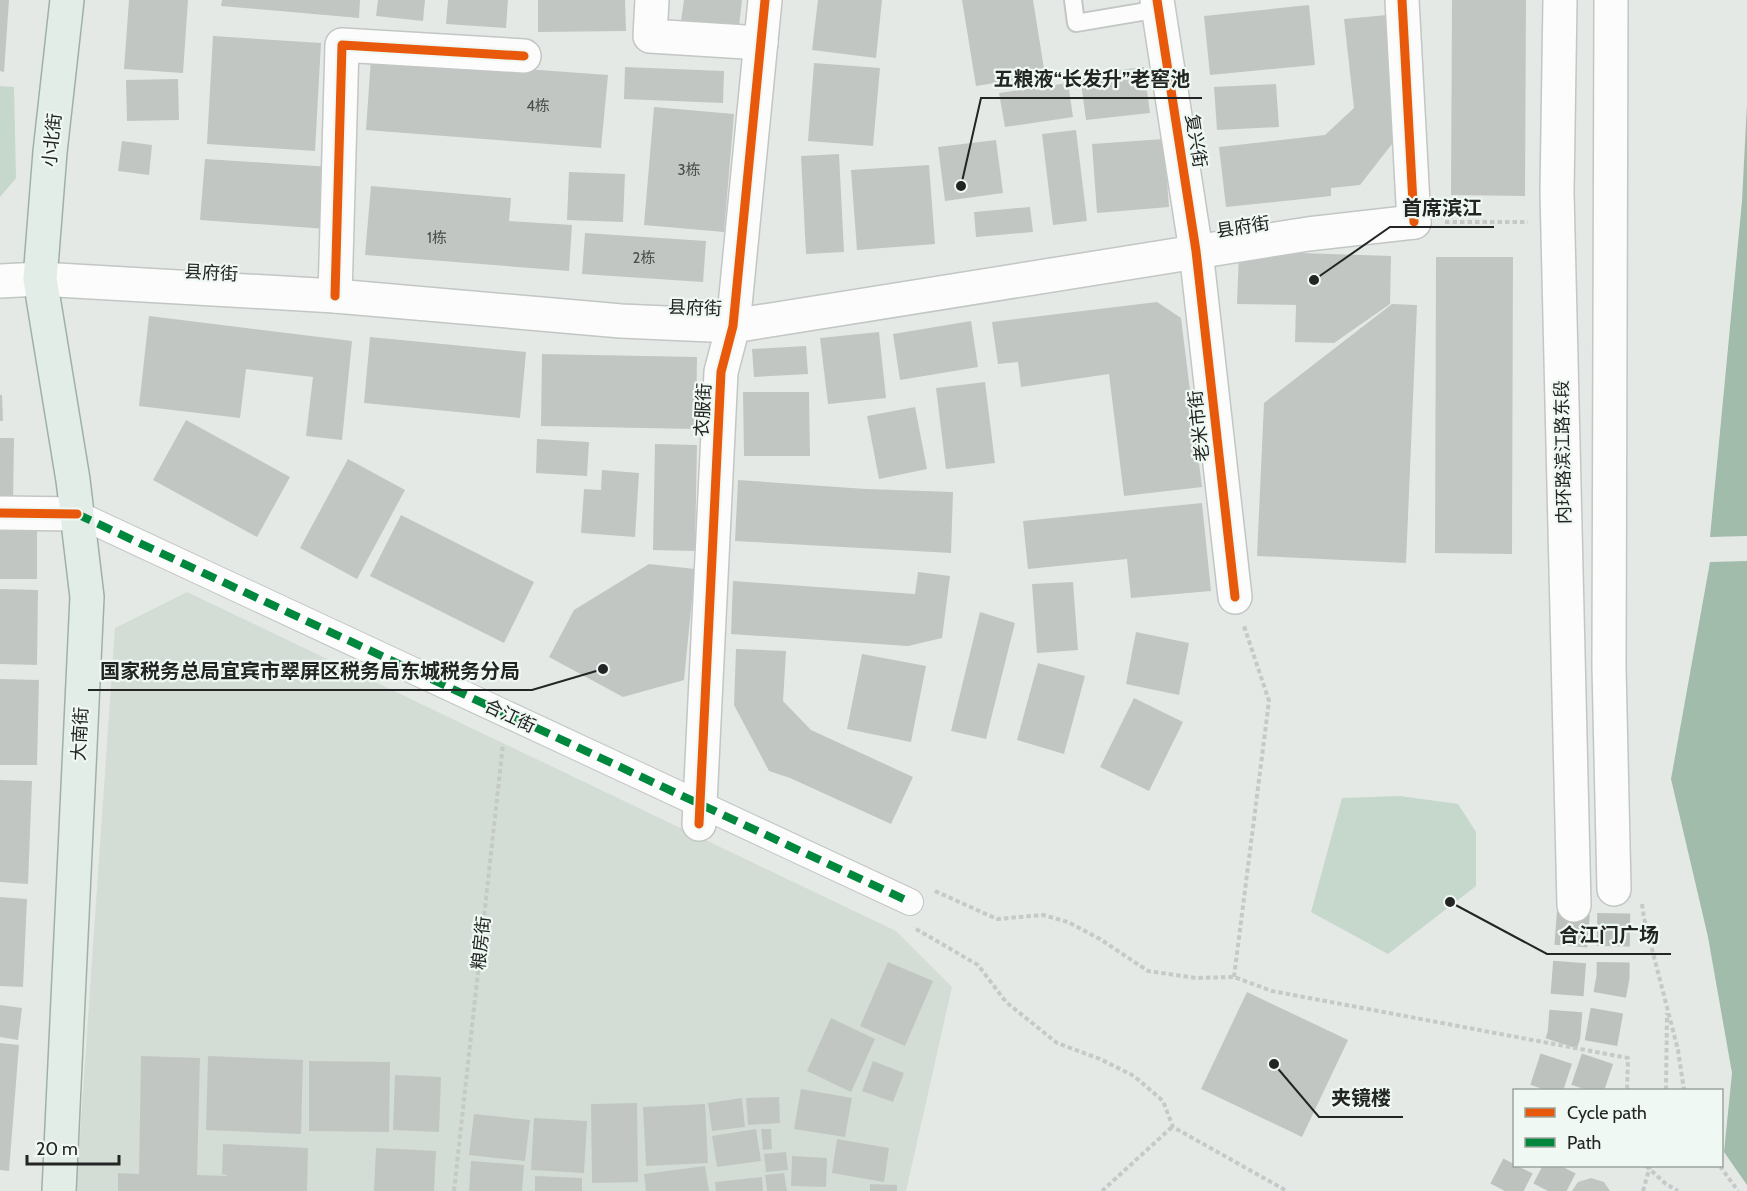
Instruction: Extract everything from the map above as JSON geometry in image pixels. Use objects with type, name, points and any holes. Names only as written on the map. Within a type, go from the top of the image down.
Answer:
[{"type":"main road","name":"小北街","points":[[40,279],[50,152],[67,0]]},
{"type":"main road","points":[[652,0],[650,36],[761,43]]},
{"type":"main road","name":"衣服街","points":[[700,814],[721,372],[733,326],[765,0]]},
{"type":"main road","points":[[1402,0],[1414,222]]},
{"type":"main road","name":"内环路滨江路东段","points":[[1560,0],[1557,192],[1574,904]]},
{"type":"main road","points":[[1611,0],[1609,666],[1614,889]]},
{"type":"main road","name":"复兴街","points":[[1158,5],[1196,251]]},
{"type":"main road","points":[[335,296],[342,45],[524,56]]},
{"type":"main road","name":"县府街","points":[[0,281],[40,279],[335,296],[621,321],[733,326],[1196,251],[1308,234],[1414,222]]},
{"type":"main road","name":"老米市街","points":[[1196,251],[1235,597]]},
{"type":"main road","name":"大南街","points":[[40,279],[77,514],[87,597],[59,1191]]},
{"type":"main road","points":[[0,513],[77,514]]},
{"type":"street","name":"合江街","points":[[77,514],[506,714],[700,814],[918,895]]},
{"type":"lane","points":[[1073,0],[1076,23],[1158,5]]},
{"type":"path","points":[[1414,222],[1536,222]]},
{"type":"path","points":[[1234,977],[1269,701],[1235,597]]},
{"type":"path","points":[[918,895],[997,919],[1042,915],[1068,922],[1100,939],[1148,970],[1196,978],[1234,977],[1272,991],[1628,1058],[1627,1089]]},
{"type":"path","points":[[1666,1089],[1667,1005]]},
{"type":"path","points":[[1102,1191],[1173,1127]]},
{"type":"path","points":[[1643,1191],[1648,1167]]},
{"type":"path","points":[[1649,1167],[1666,1184],[1678,1191]]},
{"type":"path","points":[[1721,1167],[1738,1191]]},
{"type":"shaded area","points":[[0,86],[14,87],[16,178],[0,197]]},
{"type":"shaded area","points":[[1747,104],[1747,1185],[1724,1152],[1732,1073],[1708,937],[1671,779],[1710,562],[1710,537],[1742,201]]},
{"type":"shaded area","points":[[187,592],[896,931],[952,987],[906,1191],[76,1191],[115,628]]},
{"type":"shaded area","points":[[1400,796],[1458,804],[1476,832],[1476,886],[1388,954],[1311,912],[1342,798]]},
{"type":"pier","points":[[1747,536],[1747,561],[1710,562],[1710,537]]},
{"type":"building","points":[[0,0],[9,0],[4,72],[0,71]]},
{"type":"building","points":[[129,0],[188,0],[183,73],[124,69]]},
{"type":"building","points":[[222,0],[360,0],[359,18],[221,6]]},
{"type":"building","points":[[378,0],[425,0],[423,21],[376,16]]},
{"type":"building","points":[[448,0],[508,0],[506,28],[446,24]]},
{"type":"building","points":[[538,0],[625,0],[626,31],[538,32]]},
{"type":"building","points":[[684,0],[742,0],[739,27],[681,21]]},
{"type":"building","points":[[818,0],[882,0],[876,58],[812,50]]},
{"type":"building","points":[[962,0],[1033,0],[1045,75],[976,86]]},
{"type":"building","points":[[1452,0],[1526,0],[1525,196],[1451,195]]},
{"type":"building","points":[[1309,5],[1315,65],[1210,75],[1204,16]]},
{"type":"building","points":[[1387,15],[1398,103],[1392,144],[1360,185],[1331,188],[1331,196],[1226,207],[1219,147],[1325,135],[1354,108],[1344,19]]},
{"type":"building","points":[[213,36],[321,43],[315,151],[207,144]]},
{"type":"building","points":[[371,58],[608,75],[601,148],[366,130]]},
{"type":"building","points":[[814,63],[880,68],[873,146],[808,141]]},
{"type":"building","points":[[625,67],[724,71],[723,103],[624,99]]},
{"type":"building","points":[[1144,67],[1150,113],[1086,120],[1080,75]]},
{"type":"building","points":[[178,79],[179,120],[127,121],[126,80]]},
{"type":"building","points":[[1068,83],[1073,117],[1005,127],[999,93]]},
{"type":"building","points":[[1276,84],[1279,127],[1217,130],[1214,87]]},
{"type":"building","points":[[654,107],[734,114],[724,232],[644,225]]},
{"type":"building","points":[[1076,130],[1087,221],[1053,225],[1042,134]]},
{"type":"building","points":[[1164,139],[1169,207],[1097,213],[1092,144]]},
{"type":"building","points":[[996,140],[1003,193],[945,201],[938,147]]},
{"type":"building","points":[[122,141],[152,145],[149,175],[118,171]]},
{"type":"building","points":[[839,154],[844,252],[806,254],[801,156]]},
{"type":"building","points":[[205,159],[331,167],[327,229],[200,220]]},
{"type":"building","points":[[929,165],[935,244],[857,250],[851,170]]},
{"type":"building","points":[[569,172],[625,174],[623,222],[567,220]]},
{"type":"building","points":[[371,186],[511,198],[509,221],[572,225],[569,271],[365,255]]},
{"type":"building","points":[[1030,207],[1033,232],[976,237],[974,212]]},
{"type":"building","points":[[585,233],[706,241],[703,282],[582,274]]},
{"type":"building","points":[[1239,251],[1391,256],[1390,304],[1334,343],[1295,342],[1296,305],[1237,304]]},
{"type":"building","points":[[1436,257],[1513,257],[1512,554],[1435,553]]},
{"type":"building","points":[[1157,302],[1181,318],[1202,487],[1124,496],[1109,374],[1021,387],[1018,362],[998,364],[992,322]]},
{"type":"building","points":[[1392,304],[1417,305],[1406,563],[1257,556],[1264,403]]},
{"type":"building","points":[[149,316],[352,341],[342,440],[306,436],[313,377],[246,369],[240,418],[139,406]]},
{"type":"building","points":[[971,321],[978,367],[900,380],[893,334]]},
{"type":"building","points":[[879,332],[886,398],[828,404],[820,338]]},
{"type":"building","points":[[370,337],[526,352],[520,418],[364,403]]},
{"type":"building","points":[[806,346],[808,374],[754,377],[752,349]]},
{"type":"building","points":[[542,354],[697,357],[696,429],[541,426]]},
{"type":"building","points":[[985,382],[995,463],[946,469],[936,388]]},
{"type":"building","points":[[743,392],[809,392],[810,456],[744,456]]},
{"type":"building","points":[[0,395],[2,395],[3,421],[0,421]]},
{"type":"building","points":[[915,407],[927,469],[879,479],[867,416]]},
{"type":"building","points":[[186,420],[290,477],[257,537],[153,480]]},
{"type":"building","points":[[0,438],[14,438],[13,502],[0,502]]},
{"type":"building","points":[[537,439],[589,442],[587,476],[536,473]]},
{"type":"building","points":[[655,444],[697,445],[695,551],[653,550]]},
{"type":"building","points":[[348,459],[405,490],[357,579],[300,548]]},
{"type":"building","points":[[602,470],[639,473],[635,537],[581,533],[584,489],[601,490]]},
{"type":"building","points":[[738,480],[866,489],[953,492],[951,553],[735,541]]},
{"type":"building","points":[[1202,503],[1211,591],[1131,598],[1127,559],[1028,569],[1023,521]]},
{"type":"building","points":[[401,515],[534,582],[504,643],[370,576]]},
{"type":"building","points":[[37,522],[37,579],[0,579],[0,523]]},
{"type":"building","points":[[649,564],[695,569],[684,680],[623,697],[549,657],[574,610]]},
{"type":"building","points":[[918,572],[950,576],[942,638],[908,646],[731,634],[733,581],[915,594]]},
{"type":"building","points":[[1073,582],[1078,650],[1037,653],[1032,584]]},
{"type":"building","points":[[0,589],[38,590],[37,665],[0,664]]},
{"type":"building","points":[[980,612],[1015,623],[986,739],[951,731]]},
{"type":"building","points":[[1136,632],[1189,643],[1179,695],[1126,684]]},
{"type":"building","points":[[736,649],[786,651],[783,701],[811,730],[913,777],[891,824],[790,778],[769,771],[734,705]]},
{"type":"building","points":[[862,654],[926,666],[911,742],[847,729]]},
{"type":"building","points":[[1038,663],[1085,676],[1064,754],[1017,740]]},
{"type":"building","points":[[0,679],[39,680],[37,765],[0,765]]},
{"type":"building","points":[[1134,698],[1183,722],[1149,791],[1100,767]]},
{"type":"building","points":[[0,780],[32,781],[28,884],[0,882]]},
{"type":"building","points":[[0,897],[27,899],[23,987],[0,986]]},
{"type":"building","points":[[888,962],[933,981],[905,1046],[860,1026]]},
{"type":"building","points":[[1247,992],[1348,1040],[1302,1137],[1201,1089]]},
{"type":"building","points":[[0,1005],[22,1008],[18,1040],[0,1037]]},
{"type":"building","points":[[831,1018],[875,1039],[851,1092],[807,1071]]},
{"type":"building","points":[[0,1043],[19,1045],[9,1171],[0,1170]]},
{"type":"building","points":[[141,1056],[200,1058],[197,1175],[228,1176],[222,1174],[223,1144],[308,1148],[307,1191],[118,1191],[118,1173],[139,1174]]},
{"type":"building","points":[[208,1056],[303,1060],[301,1134],[206,1130]]},
{"type":"building","points":[[309,1061],[390,1062],[389,1132],[309,1131]]},
{"type":"building","points":[[873,1061],[904,1073],[893,1102],[862,1091]]},
{"type":"building","points":[[395,1075],[441,1077],[439,1132],[393,1130]]},
{"type":"building","points":[[801,1089],[852,1098],[845,1137],[794,1129]]},
{"type":"building","points":[[779,1097],[780,1123],[748,1125],[746,1098]]},
{"type":"building","points":[[742,1098],[745,1127],[712,1131],[708,1103]]},
{"type":"building","points":[[637,1103],[638,1182],[592,1183],[591,1104]]},
{"type":"building","points":[[705,1104],[708,1163],[646,1166],[643,1107]]},
{"type":"building","points":[[474,1114],[530,1120],[525,1161],[469,1155]]},
{"type":"building","points":[[534,1118],[587,1121],[584,1173],[531,1170]]},
{"type":"building","points":[[756,1129],[761,1161],[717,1167],[712,1136]]},
{"type":"building","points":[[761,1129],[771,1129],[772,1149],[763,1150]]},
{"type":"building","points":[[837,1139],[889,1148],[884,1182],[832,1173]]},
{"type":"building","points":[[376,1148],[436,1151],[434,1191],[374,1191]]},
{"type":"building","points":[[786,1152],[788,1170],[766,1172],[764,1154]]},
{"type":"building","points":[[792,1156],[827,1158],[826,1187],[791,1186]]},
{"type":"building","points":[[471,1161],[524,1165],[522,1191],[469,1191]]},
{"type":"building","points":[[705,1166],[709,1191],[646,1191],[644,1174]]},
{"type":"building","points":[[784,1173],[787,1191],[767,1191],[765,1175]]},
{"type":"building","points":[[535,1176],[582,1178],[582,1191],[535,1191]]},
{"type":"building","points":[[762,1177],[763,1191],[716,1191],[715,1182]]},
{"type":"building","points":[[1591,1178],[1604,1182],[1610,1191],[1572,1191],[1578,1182]]},
{"type":"building","points":[[870,1184],[897,1185],[897,1191],[870,1191]]},
{"type":"tunnel","points":[[1587,1089],[1599,1054],[1613,977],[1614,889]]},
{"type":"tunnel","points":[[1546,1089],[1564,1035],[1574,905]]},
{"type":"tunnel","points":[[1505,1191],[1517,1167]]},
{"type":"tunnel","points":[[1548,1191],[1560,1167]]},
{"type":"marked path","points":[[77,514],[910,902]]},
{"type":"cycle path","points":[[699,824],[721,372],[733,326],[765,0]]},
{"type":"cycle path","points":[[1157,0],[1196,251],[1235,597]]},
{"type":"cycle path","points":[[1402,0],[1414,222]]},
{"type":"cycle path","points":[[335,296],[342,45],[524,56]]},
{"type":"cycle path","points":[[0,513],[77,514]]},
{"type":"place","name":"五粮液“长发升”老窖池","points":[[961,186]]},
{"type":"place","name":"首席滨江","points":[[1314,280]]},
{"type":"place","name":"国家税务总局宜宾市翠屏区税务局东城税务分局","points":[[603,669]]},
{"type":"place","name":"合江门广场","points":[[1450,902]]},
{"type":"place","name":"夹镜楼","points":[[1274,1064]]}]
